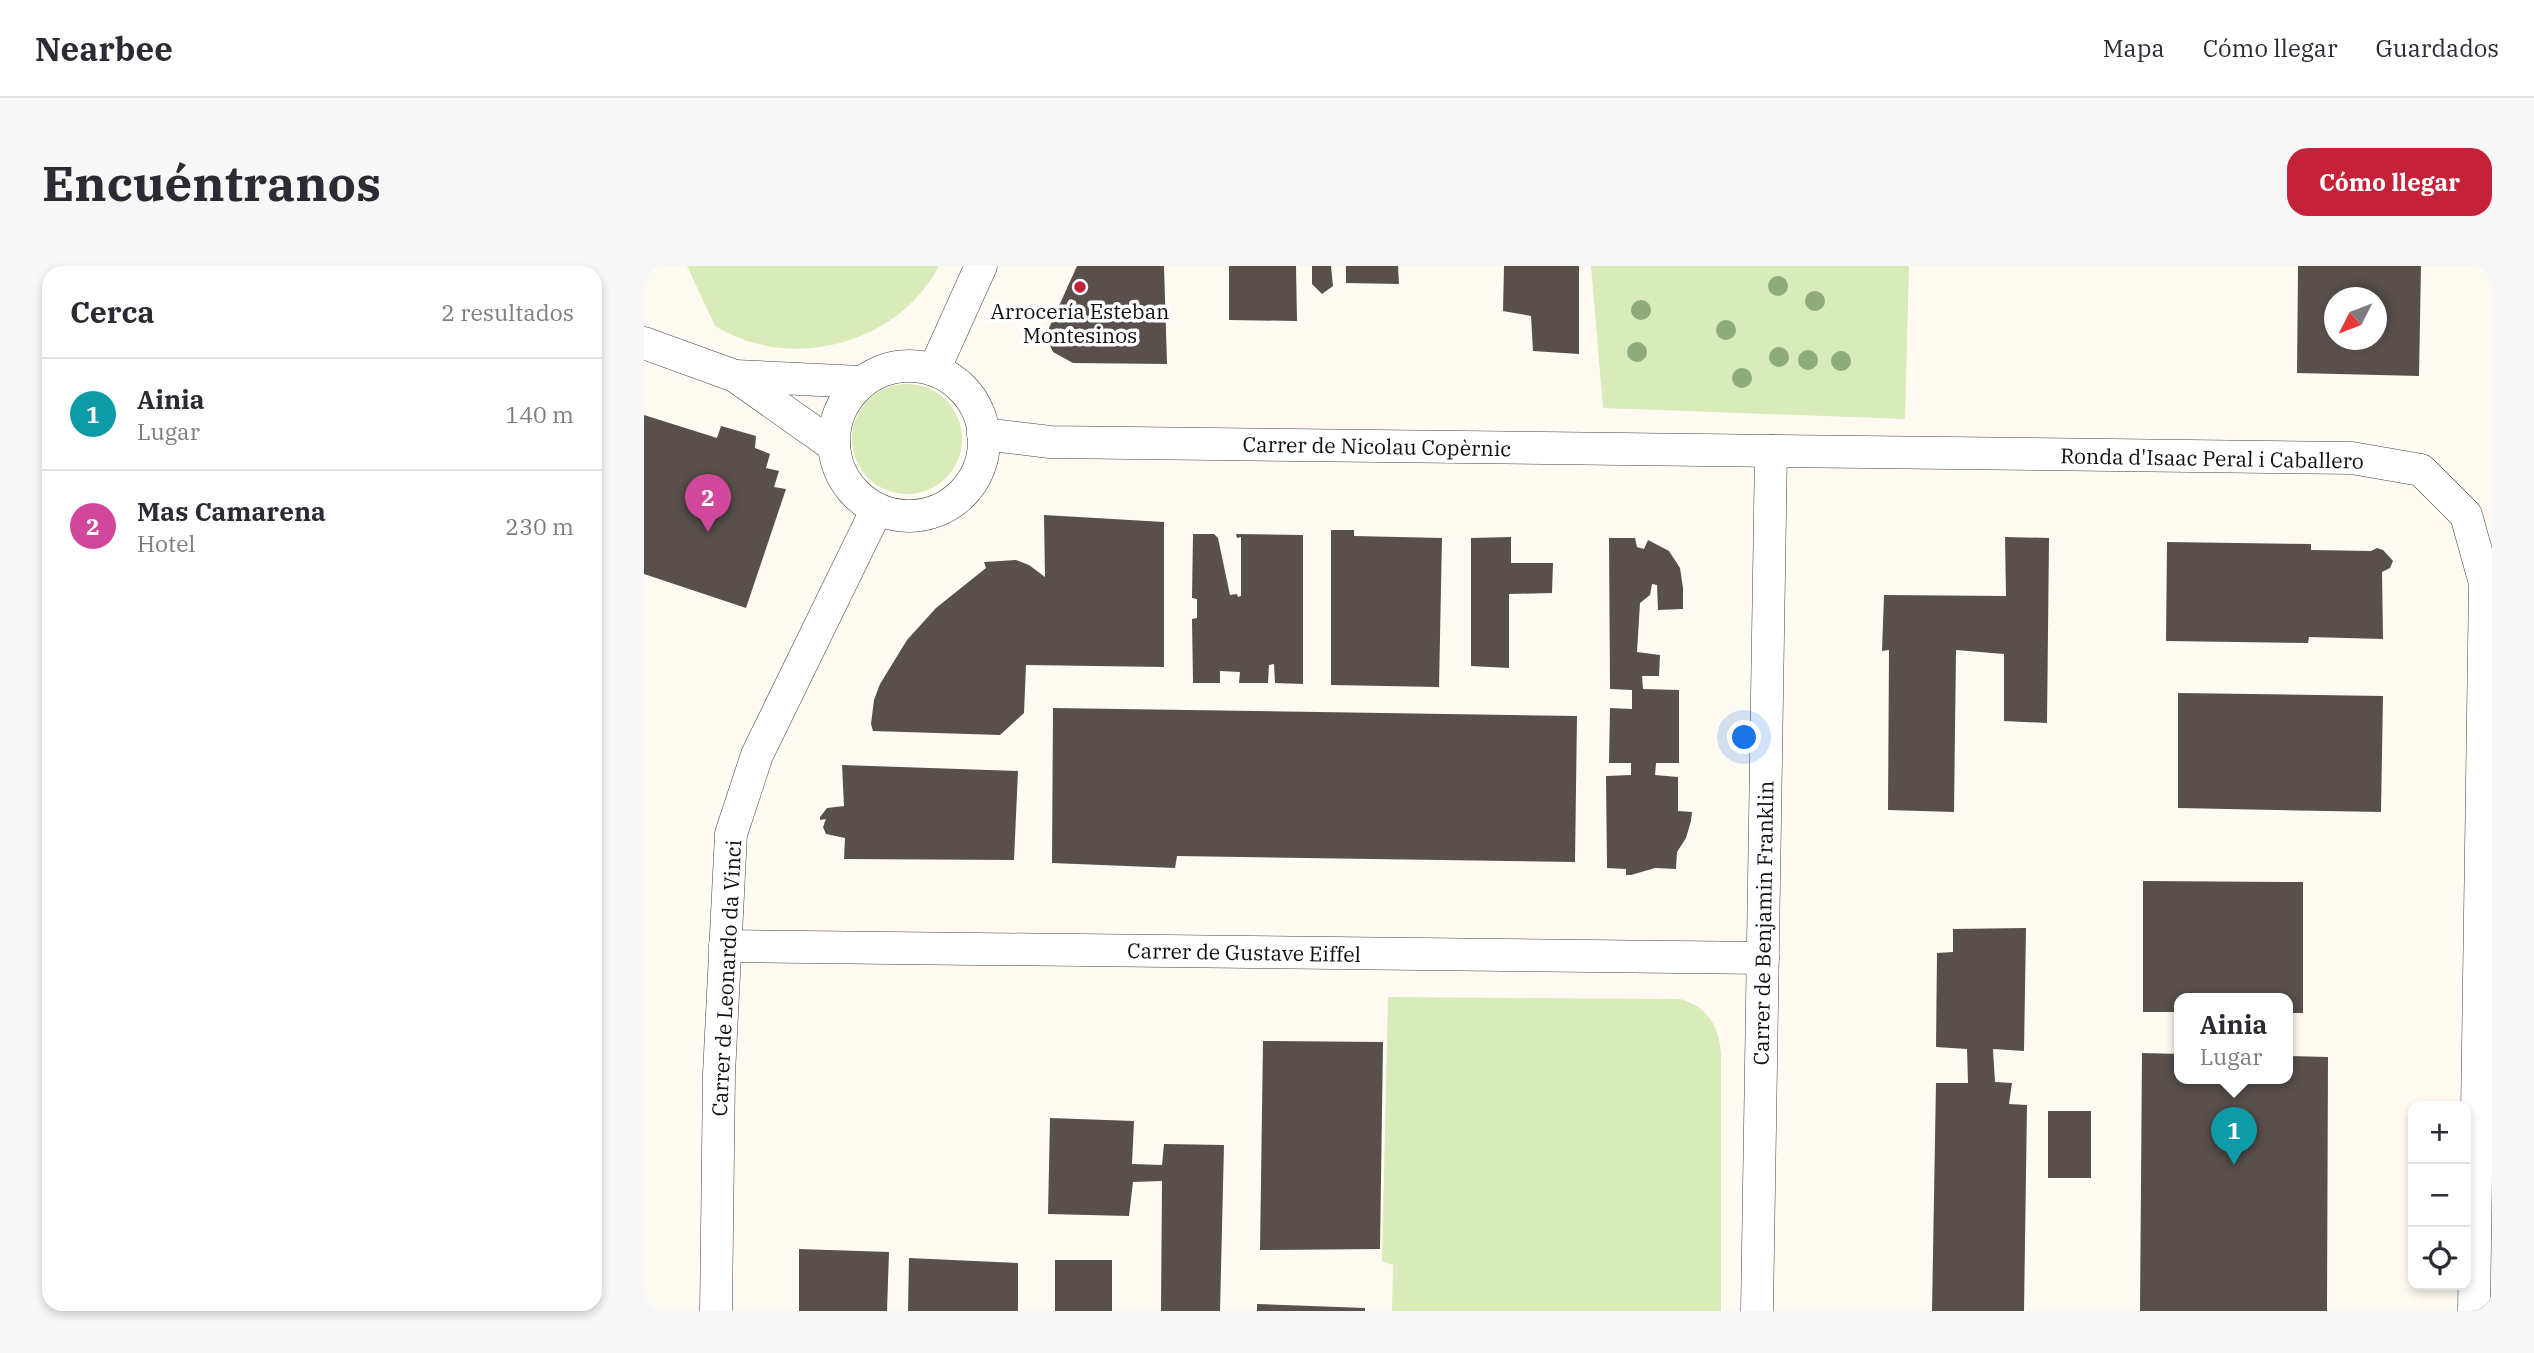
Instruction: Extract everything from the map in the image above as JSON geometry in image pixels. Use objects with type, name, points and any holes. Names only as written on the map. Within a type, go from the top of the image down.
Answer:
[{"type":"street","points":[[934,370],[981,266]]},
{"type":"street","points":[[644,343],[735,376],[834,446]]},
{"type":"street","points":[[909,366],[934,370],[953,380],[968,395],[978,413],[983,434],[982,456],[975,477],[961,495],[943,508],[922,515],[899,516],[877,509],[860,499],[847,484],[838,466],[834,446],[836,422],[846,400],[862,382],[884,370],[909,366]]},
{"type":"street","points":[[735,376],[862,382]]},
{"type":"street","name":"Carrer de Nicolau Copèrnic","points":[[983,434],[1050,442],[1771,451]]},
{"type":"street","name":"Carrer de Benjamin Franklin","points":[[1757,1311],[1771,451]]},
{"type":"street","name":"Ronda d'Isaac Peral i Caballero","points":[[1771,451],[2352,458],[2421,470],[2466,515],[2485,583],[2474,1311]]},
{"type":"street","name":"Carrer de Leonardo da Vinci","points":[[716,1311],[719,1074],[731,834],[757,755],[877,509]]},
{"type":"street","name":"Carrer de Gustave Eiffel","points":[[725,946],[1763,958]]},
{"type":"green space","points":[[687,266],[939,266],[921,293],[898,315],[870,332],[840,343],[809,348],[777,347],[745,340],[715,326]]},
{"type":"green space","points":[[1591,266],[1909,266],[1905,419],[1603,408]]},
{"type":"green space","points":[[907,384],[928,388],[946,400],[958,418],[962,439],[958,460],[946,478],[928,490],[907,494],[886,490],[868,478],[856,460],[852,439],[856,418],[868,400],[886,388]]},
{"type":"green space","points":[[1388,997],[1680,999],[1704,1012],[1718,1034],[1721,1053],[1721,1311],[1392,1311],[1393,1265],[1382,1261]]},
{"type":"building","points":[[1077,266],[1164,266],[1167,364],[1073,363],[1053,352],[1047,339],[1049,328]]},
{"type":"building","points":[[1229,266],[1296,266],[1297,321],[1229,320]]},
{"type":"building","points":[[1312,266],[1331,266],[1333,286],[1322,294],[1312,284]]},
{"type":"building","points":[[1346,266],[1398,266],[1399,284],[1346,283]]},
{"type":"building","points":[[1504,266],[1579,266],[1579,354],[1533,351],[1531,316],[1503,311]]},
{"type":"building","points":[[2298,266],[2421,266],[2419,376],[2297,373]]},
{"type":"building","points":[[644,415],[717,438],[721,426],[756,436],[755,448],[770,454],[766,468],[779,471],[774,487],[786,489],[746,608],[644,574]]},
{"type":"building","points":[[1044,515],[1164,522],[1164,667],[1026,665],[1024,713],[1000,735],[873,731],[871,724],[874,700],[880,684],[907,640],[936,608],[986,568],[984,562],[1016,560],[1029,565],[1045,577]]},
{"type":"building","points":[[1331,530],[1354,530],[1354,536],[1442,538],[1439,687],[1331,685]]},
{"type":"building","points":[[1193,534],[1214,534],[1218,538],[1230,595],[1237,594],[1238,597],[1241,596],[1241,537],[1237,538],[1236,534],[1303,535],[1303,684],[1275,683],[1274,664],[1269,665],[1268,683],[1239,683],[1240,672],[1220,671],[1220,683],[1193,683],[1192,619],[1197,618],[1197,599],[1192,598]]},
{"type":"building","points":[[1511,537],[1511,563],[1553,563],[1552,593],[1509,594],[1509,668],[1471,666],[1471,538]]},
{"type":"building","points":[[2005,537],[2049,538],[2047,723],[2004,721],[2004,654],[1956,650],[1954,812],[1888,810],[1889,650],[1882,651],[1884,595],[2006,596]]},
{"type":"building","points":[[1609,538],[1635,538],[1637,547],[1644,549],[1648,540],[1669,551],[1680,568],[1683,588],[1683,609],[1658,610],[1657,585],[1652,584],[1650,595],[1640,603],[1637,652],[1660,655],[1659,676],[1642,676],[1643,689],[1679,690],[1679,763],[1656,763],[1655,775],[1678,777],[1678,811],[1692,812],[1691,821],[1686,838],[1677,852],[1676,869],[1655,868],[1631,875],[1626,875],[1626,869],[1607,868],[1606,776],[1631,775],[1631,763],[1609,763],[1610,708],[1632,709],[1632,690],[1610,689]]},
{"type":"building","points":[[2167,542],[2311,544],[2311,550],[2383,550],[2393,561],[2390,568],[2382,572],[2383,639],[2309,637],[2308,643],[2166,641]]},
{"type":"building","points":[[2178,693],[2383,696],[2381,812],[2178,808]]},
{"type":"building","points":[[1053,708],[1577,716],[1575,862],[1177,856],[1175,868],[1052,863]]},
{"type":"building","points":[[842,765],[1018,771],[1014,860],[844,859],[845,838],[826,834],[823,827],[826,819],[820,820],[827,808],[844,806]]},
{"type":"building","points":[[2143,881],[2303,882],[2303,1013],[2293,1013],[2293,993],[2174,993],[2174,1012],[2143,1012]]},
{"type":"building","points":[[2026,928],[2024,1051],[1993,1049],[1995,1082],[2012,1083],[2009,1104],[2027,1105],[2024,1311],[1932,1311],[1936,1083],[1968,1083],[1967,1049],[1936,1047],[1937,953],[1953,952],[1953,929]]},
{"type":"building","points":[[1263,1041],[1383,1042],[1380,1249],[1260,1250]]},
{"type":"building","points":[[2142,1053],[2174,1054],[2174,1084],[2293,1084],[2293,1056],[2328,1057],[2327,1311],[2140,1311]]},
{"type":"building","points":[[2048,1111],[2091,1111],[2091,1178],[2048,1178]]},
{"type":"building","points":[[1050,1118],[1134,1121],[1132,1164],[1162,1165],[1164,1144],[1224,1145],[1220,1311],[1161,1311],[1162,1181],[1133,1182],[1129,1216],[1048,1214]]},
{"type":"building","points":[[799,1249],[889,1252],[887,1311],[799,1311]]},
{"type":"building","points":[[909,1258],[1018,1263],[1018,1311],[908,1311]]},
{"type":"building","points":[[1055,1260],[1112,1260],[1112,1311],[1055,1311]]},
{"type":"building","points":[[1257,1304],[1365,1308],[1365,1311],[1257,1311]]},
{"type":"place","name":"Arrocería Esteban Montesinos","points":[[1080,287]]},
{"type":"place","name":"Mas Camarena","points":[[708,532]]},
{"type":"place","name":"Ainia","points":[[2234,1165]]}]
